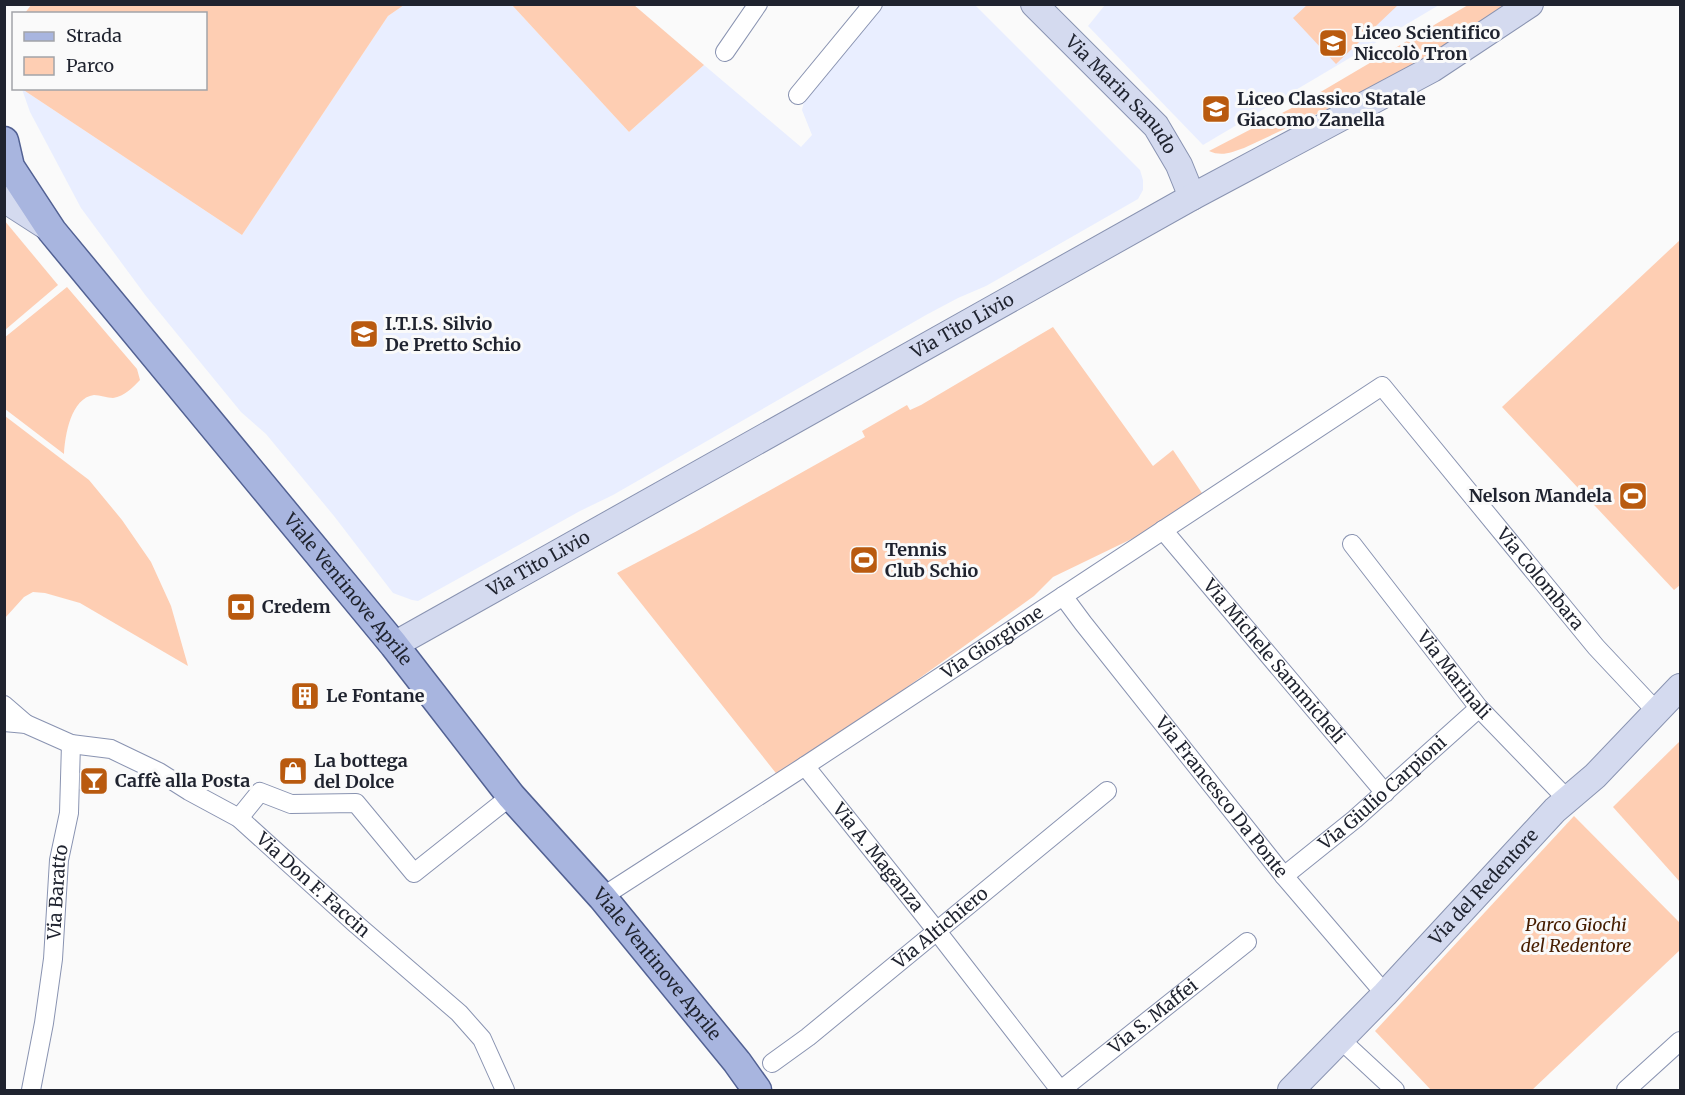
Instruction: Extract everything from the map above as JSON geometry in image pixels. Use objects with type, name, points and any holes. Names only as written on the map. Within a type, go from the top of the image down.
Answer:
[{"type":"main road","name":"Viale Ventinove Aprile","points":[[6,155],[52,231],[394,645],[501,805],[602,897],[737,1062],[757,1090]]},
{"type":"street","points":[[725,52],[758,4]]},
{"type":"street","points":[[798,95],[873,4]]},
{"type":"street","name":"Via Marin Sanudo","points":[[1034,4],[1156,126],[1179,165],[1192,197]]},
{"type":"street","name":"Via Tito Livio","points":[[394,645],[1192,197],[1432,69],[1530,4]]},
{"type":"street","name":"Viale Ventinove Aprile","points":[[4,198],[52,231]]},
{"type":"street","name":"Via Giorgione","points":[[602,897],[1382,386]]},
{"type":"street","name":"Via Colombara","points":[[1382,386],[1596,647],[1657,712]]},
{"type":"street","name":"Via Michele Sammicheli","points":[[1163,530],[1385,793]]},
{"type":"street","name":"Via Marinali","points":[[1352,544],[1479,708],[1567,799]]},
{"type":"street","name":"Via Francesco Da Ponte","points":[[1063,596],[1284,876],[1385,994]]},
{"type":"street","name":"Via del Redentore","points":[[1291,1090],[1385,994],[1567,799],[1594,776],[1680,687]]},
{"type":"street","points":[[4,705],[26,724],[71,744]]},
{"type":"street","name":"Via Giulio Carpioni","points":[[1284,876],[1385,793],[1479,708]]},
{"type":"street","points":[[4,722],[26,724]]},
{"type":"street","name":"Via Don F. Faccin","points":[[71,744],[111,749],[159,772],[239,818],[357,925],[459,1013],[482,1039],[505,1090]]},
{"type":"street","name":"Via Baratto","points":[[31,1090],[53,959],[59,860],[69,813],[71,744]]},
{"type":"street","name":"Via A. Maganza","points":[[805,766],[1061,1090]]},
{"type":"street","name":"Via Altichiero","points":[[772,1063],[808,1037],[1107,790]]},
{"type":"street","points":[[239,818],[261,792],[291,804],[356,803],[414,873],[501,805]]},
{"type":"street","name":"Via S. Maffei","points":[[1061,1090],[1247,942]]},
{"type":"street","points":[[1341,1040],[1395,1090]]},
{"type":"street","points":[[1626,1090],[1680,1041]]},
{"type":"shaded area","points":[[404,5],[512,5],[629,132],[704,65],[801,147],[812,135],[802,110],[805,98],[872,5],[975,5],[1140,170],[1143,190],[1138,199],[986,286],[926,315],[613,495],[418,601],[412,600],[393,593],[334,516],[266,434],[241,412],[146,296],[81,208],[30,112],[22,90],[242,235],[388,16]]},
{"type":"shaded area","name":"Liceo Classico Statale Giacomo Zanella","points":[[1105,5],[1439,5],[1203,145],[1088,26]]},
{"type":"green space","points":[[31,4],[404,5],[388,16],[242,235],[24,90],[207,90],[207,12],[26,12]]},
{"type":"green space","points":[[512,5],[634,5],[704,65],[629,132]]},
{"type":"green space","points":[[1307,5],[1398,5],[1336,64],[1293,18]]},
{"type":"green space","points":[[1468,5],[1510,5],[1461,39],[1368,90],[1244,148],[1223,154],[1209,151],[1307,100]]},
{"type":"green space","points":[[4,220],[58,285],[5,330],[4,330]]},
{"type":"green space","name":"Nelson Mandela","points":[[1680,240],[1680,585],[1674,590],[1502,407]]},
{"type":"green space","points":[[67,287],[137,369],[140,380],[117,397],[94,395],[80,403],[71,418],[64,454],[5,409],[4,338]]},
{"type":"green space","name":"Tennis Club Schio","points":[[1053,327],[1153,466],[1173,450],[1208,502],[1053,577],[1034,596],[779,777],[617,573],[865,437],[862,431],[907,405],[910,410],[921,405]]},
{"type":"green space","points":[[5,416],[89,480],[122,520],[151,562],[171,606],[188,666],[80,603],[45,593],[33,592],[24,597],[5,618]]},
{"type":"green space","points":[[1680,741],[1680,882],[1613,807]]},
{"type":"green space","name":"Parco Giochi del Redentore","points":[[1574,816],[1680,923],[1680,950],[1532,1090],[1431,1090],[1375,1031]]},
{"type":"place","name":"Liceo Scientifico Niccolò Tron","points":[[1333,43]]},
{"type":"place","name":"Liceo Classico Statale Giacomo Zanella","points":[[1216,109]]},
{"type":"place","name":"I.T.I.S. Silvio De Pretto Schio","points":[[364,334]]},
{"type":"place","name":"Nelson Mandela","points":[[1633,496]]},
{"type":"place","name":"Tennis Club Schio","points":[[864,560]]},
{"type":"place","name":"Credem","points":[[241,607]]},
{"type":"place","name":"Le Fontane","points":[[305,696]]},
{"type":"place","name":"La bottega del Dolce","points":[[293,771]]},
{"type":"place","name":"Caffè alla Posta","points":[[94,781]]}]
